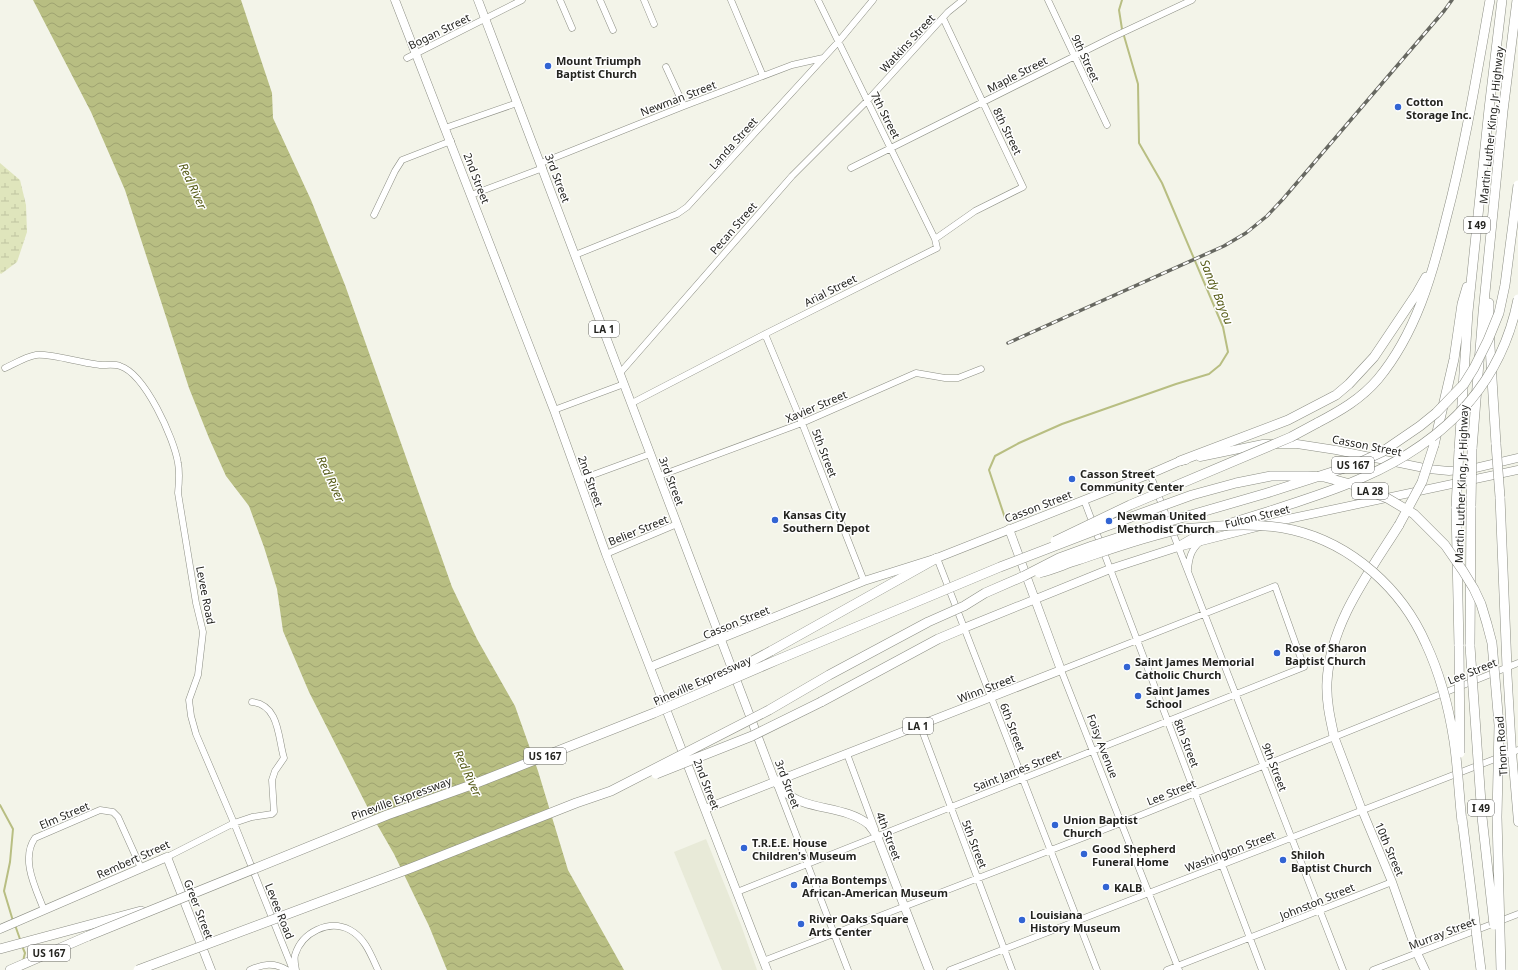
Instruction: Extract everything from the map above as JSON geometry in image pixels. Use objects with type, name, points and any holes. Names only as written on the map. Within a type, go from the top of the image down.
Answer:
[{"type":"highway","name":"US 167","points":[[1000,567],[1130,505],[1285,440],[1340,411],[1364,394],[1389,364],[1411,326],[1423,300],[1437,257],[1463,146],[1490,0]]},
{"type":"highway","name":"Martin Luther King, Jr Highway","points":[[1481,970],[1462,822],[1456,507],[1468,312],[1488,109],[1502,0]]},
{"type":"highway","name":"Martin Luther King, Jr Highway","points":[[1500,970],[1482,817],[1470,646],[1471,506],[1472,449],[1483,313],[1503,111],[1517,0]]},
{"type":"highway","name":"US 167","points":[[138,970],[411,868],[611,790],[769,710],[829,675],[928,622],[964,606],[985,593],[1024,576],[1059,558],[1160,524],[1267,493],[1354,465],[1382,452],[1431,417],[1452,399],[1464,384],[1488,340],[1498,313],[1505,285],[1518,185]]},
{"type":"highway","points":[[1489,255],[1489,330],[1500,497],[1507,667]]},
{"type":"highway","points":[[1180,461],[1288,420],[1336,395],[1349,384],[1374,357],[1417,293],[1437,257]]},
{"type":"highway","points":[[1334,736],[1329,716],[1327,698],[1327,682],[1331,654],[1340,627],[1356,595],[1399,525],[1422,482],[1434,445],[1454,359],[1462,304],[1473,271]]},
{"type":"highway","points":[[1178,547],[1206,531],[1270,511],[1364,477],[1419,448],[1440,432],[1464,408],[1490,373],[1504,346],[1514,317],[1518,298]]},
{"type":"highway","name":"LA 28","points":[[1000,567],[1192,495],[1236,483],[1271,476],[1308,476],[1340,481],[1387,498],[1414,514],[1445,545],[1474,589],[1481,604],[1492,643],[1499,725],[1497,817],[1500,970]]},
{"type":"highway","points":[[1024,576],[1043,572],[1137,540],[1178,530],[1237,525],[1276,527],[1294,530],[1332,544],[1352,556],[1382,578],[1393,591],[1419,629],[1427,646],[1442,690],[1454,741],[1462,822]]},
{"type":"highway","points":[[654,713],[937,558]]},
{"type":"highway","name":"Pineville Expressway","points":[[10,970],[88,936],[387,815],[474,784],[654,713],[1000,567]]},
{"type":"highway","points":[[611,790],[704,756],[752,736],[821,702],[938,639],[964,628]]},
{"type":"highway","points":[[0,949],[177,901]]},
{"type":"main road","name":"2nd Street","points":[[395,0],[415,54],[451,141],[554,410],[606,554],[767,970]]},
{"type":"main road","name":"3rd Street","points":[[478,0],[517,104],[542,165],[775,782]]},
{"type":"main road","name":"Casson Street","points":[[650,667],[864,581],[937,558],[1180,461],[1263,444],[1297,444],[1336,450],[1429,469],[1449,471],[1518,458]]},
{"type":"main road","name":"Fulton Street","points":[[964,628],[1110,569],[1178,547],[1288,519],[1518,470]]},
{"type":"main road","name":"Foisy Avenue","points":[[1009,529],[1061,670]]},
{"type":"main road","name":"Thorn Road","points":[[1507,667],[1515,751],[1518,822]]},
{"type":"main road","name":"Winn Street","points":[[705,809],[1061,670]]},
{"type":"main road","name":"10th Street","points":[[1334,736],[1362,810],[1392,882],[1417,953],[1425,970]]},
{"type":"main road","points":[[775,782],[784,792],[804,802],[842,812],[862,820],[877,836]]},
{"type":"main road","name":"4th Street","points":[[877,836],[929,970]]},
{"type":"main road","name":"Rembert Street","points":[[0,929],[167,857]]},
{"type":"main road","name":"Greer Street","points":[[167,857],[211,970]]},
{"type":"street","name":"Bogan Street","points":[[407,58],[522,0]]},
{"type":"street","points":[[560,0],[572,28]]},
{"type":"street","points":[[600,0],[613,30]]},
{"type":"street","points":[[644,0],[654,24]]},
{"type":"street","points":[[731,0],[763,76]]},
{"type":"street","name":"7th Street","points":[[818,0],[935,239]]},
{"type":"street","name":"Landa Street","points":[[576,255],[677,214],[687,207],[839,41],[873,0]]},
{"type":"street","name":"Watkins Street","points":[[867,101],[943,18],[963,0]]},
{"type":"street","name":"9th Street","points":[[1048,0],[1107,125]]},
{"type":"street","name":"Maple Street","points":[[851,168],[1113,37],[1192,0]]},
{"type":"street","name":"8th Street","points":[[943,18],[1023,187]]},
{"type":"street","name":"Newman Street","points":[[471,195],[684,106],[792,65],[823,58]]},
{"type":"street","points":[[666,67],[684,106]]},
{"type":"street","name":"Pecan Street","points":[[620,373],[792,176],[867,101]]},
{"type":"street","points":[[446,128],[517,104]]},
{"type":"street","points":[[374,215],[395,171],[402,160],[451,141]]},
{"type":"street","name":"Arial Street","points":[[632,403],[765,334],[937,248],[935,239],[975,211],[1023,187]]},
{"type":"street","name":"5th Street","points":[[765,334],[802,423],[864,581]]},
{"type":"street","name":"Levee Road","points":[[4,368],[36,355],[102,365],[120,365],[130,371],[139,381],[155,403],[169,430],[178,462],[180,477],[178,493],[196,603],[203,632],[198,674],[189,706],[196,734],[294,970]]},
{"type":"street","name":"Xavier Street","points":[[659,476],[802,423],[916,373],[945,378],[958,378],[981,369]]},
{"type":"street","points":[[554,410],[624,384]]},
{"type":"street","points":[[579,480],[650,454]]},
{"type":"street","name":"9th Street","points":[[1150,474],[1343,970]]},
{"type":"street","name":"8th Street","points":[[1084,500],[1262,970]]},
{"type":"street","name":"Belier Street","points":[[606,554],[677,524]]},
{"type":"street","points":[[1188,571],[1191,553],[1200,542]]},
{"type":"street","name":"6th Street","points":[[937,558],[1097,970]]},
{"type":"street","name":"Winn Street","points":[[1061,670],[1275,586],[1304,667]]},
{"type":"street","name":"Lee Street","points":[[763,961],[1051,851],[1518,663]]},
{"type":"street","name":"Saint James Street","points":[[737,892],[1304,667]]},
{"type":"street","name":"Foisy Avenue","points":[[1061,670],[1178,968]]},
{"type":"street","name":"Rembert Street","points":[[167,857],[234,823],[252,817],[272,814],[274,812],[272,780],[275,771],[284,758],[279,730],[272,714],[264,706],[257,702],[252,702]]},
{"type":"street","name":"5th Street","points":[[920,725],[1012,970]]},
{"type":"street","name":"Washington Street","points":[[950,970],[1515,751]]},
{"type":"street","name":"4th Street","points":[[847,754],[877,836]]},
{"type":"street","name":"3rd Street","points":[[775,782],[848,970]]},
{"type":"street","name":"Elm Street","points":[[44,910],[35,886],[29,862],[32,842],[35,838],[100,810],[113,812],[118,817],[141,868]]},
{"type":"street","name":"Johnston Street","points":[[1178,968],[1392,882]]},
{"type":"street","name":"Murray Street","points":[[1373,970],[1518,914]]},
{"type":"street","points":[[294,970],[295,956],[306,937],[319,928],[330,925],[350,930],[358,935],[366,944],[378,970]]},
{"type":"street","points":[[250,970],[264,964],[272,964],[287,970]]},
{"type":"street","points":[[1167,970],[1178,968]]},
{"type":"shaded area","points":[[706,839],[741,925],[757,970],[722,970],[674,852]]},
{"type":"green space","points":[[0,163],[20,180],[26,205],[27,232],[17,262],[1,274],[0,273]]},
{"type":"water","name":"Red River","points":[[33,0],[241,0],[272,93],[273,118],[311,200],[345,285],[452,587],[477,639],[515,706],[538,771],[568,870],[624,970],[447,970],[429,926],[394,854],[371,814],[309,692],[283,631],[277,589],[249,506],[226,476],[189,388],[125,190],[91,112]]},
{"type":"waterway","name":"Sandy Bayou","points":[[1005,518],[989,470],[995,456],[1019,443],[1062,424],[1209,374],[1220,365],[1228,352],[1223,327],[1162,183],[1139,143],[1138,84],[1122,29],[1119,10],[1122,0]]},
{"type":"waterway","points":[[0,805],[13,829],[10,862],[4,891],[13,921]]},
{"type":"waterway","points":[[15,925],[21,942]]},
{"type":"waterway","points":[[22,946],[25,953],[23,961]]},
{"type":"railway","points":[[1008,343],[1224,246],[1246,233],[1267,216],[1283,199],[1452,0]]},
{"type":"place","name":"Mount Triumph Baptist Church","points":[[548,66]]},
{"type":"place","name":"Cotton Storage Inc.","points":[[1398,107]]},
{"type":"place","name":"Casson Street Community Center","points":[[1072,479]]},
{"type":"place","name":"Kansas City Southern Depot","points":[[775,520]]},
{"type":"place","name":"Newman United Methodist Church","points":[[1109,521]]},
{"type":"place","name":"Rose of Sharon Baptist Church","points":[[1277,653]]},
{"type":"place","name":"Saint James Memorial Catholic Church","points":[[1127,667]]},
{"type":"place","name":"Saint James School","points":[[1138,696]]},
{"type":"place","name":"Union Baptist Church","points":[[1055,825]]},
{"type":"place","name":"T.R.E.E. House Children's Museum","points":[[744,848]]},
{"type":"place","name":"Good Shepherd Funeral Home","points":[[1084,854]]},
{"type":"place","name":"Shiloh Baptist Church","points":[[1283,860]]},
{"type":"place","name":"Arna Bontemps African-American Museum","points":[[794,885]]},
{"type":"place","name":"KALB","points":[[1106,887]]},
{"type":"place","name":"Louisiana History Museum","points":[[1022,920]]},
{"type":"place","name":"River Oaks Square Arts Center","points":[[801,924]]}]
